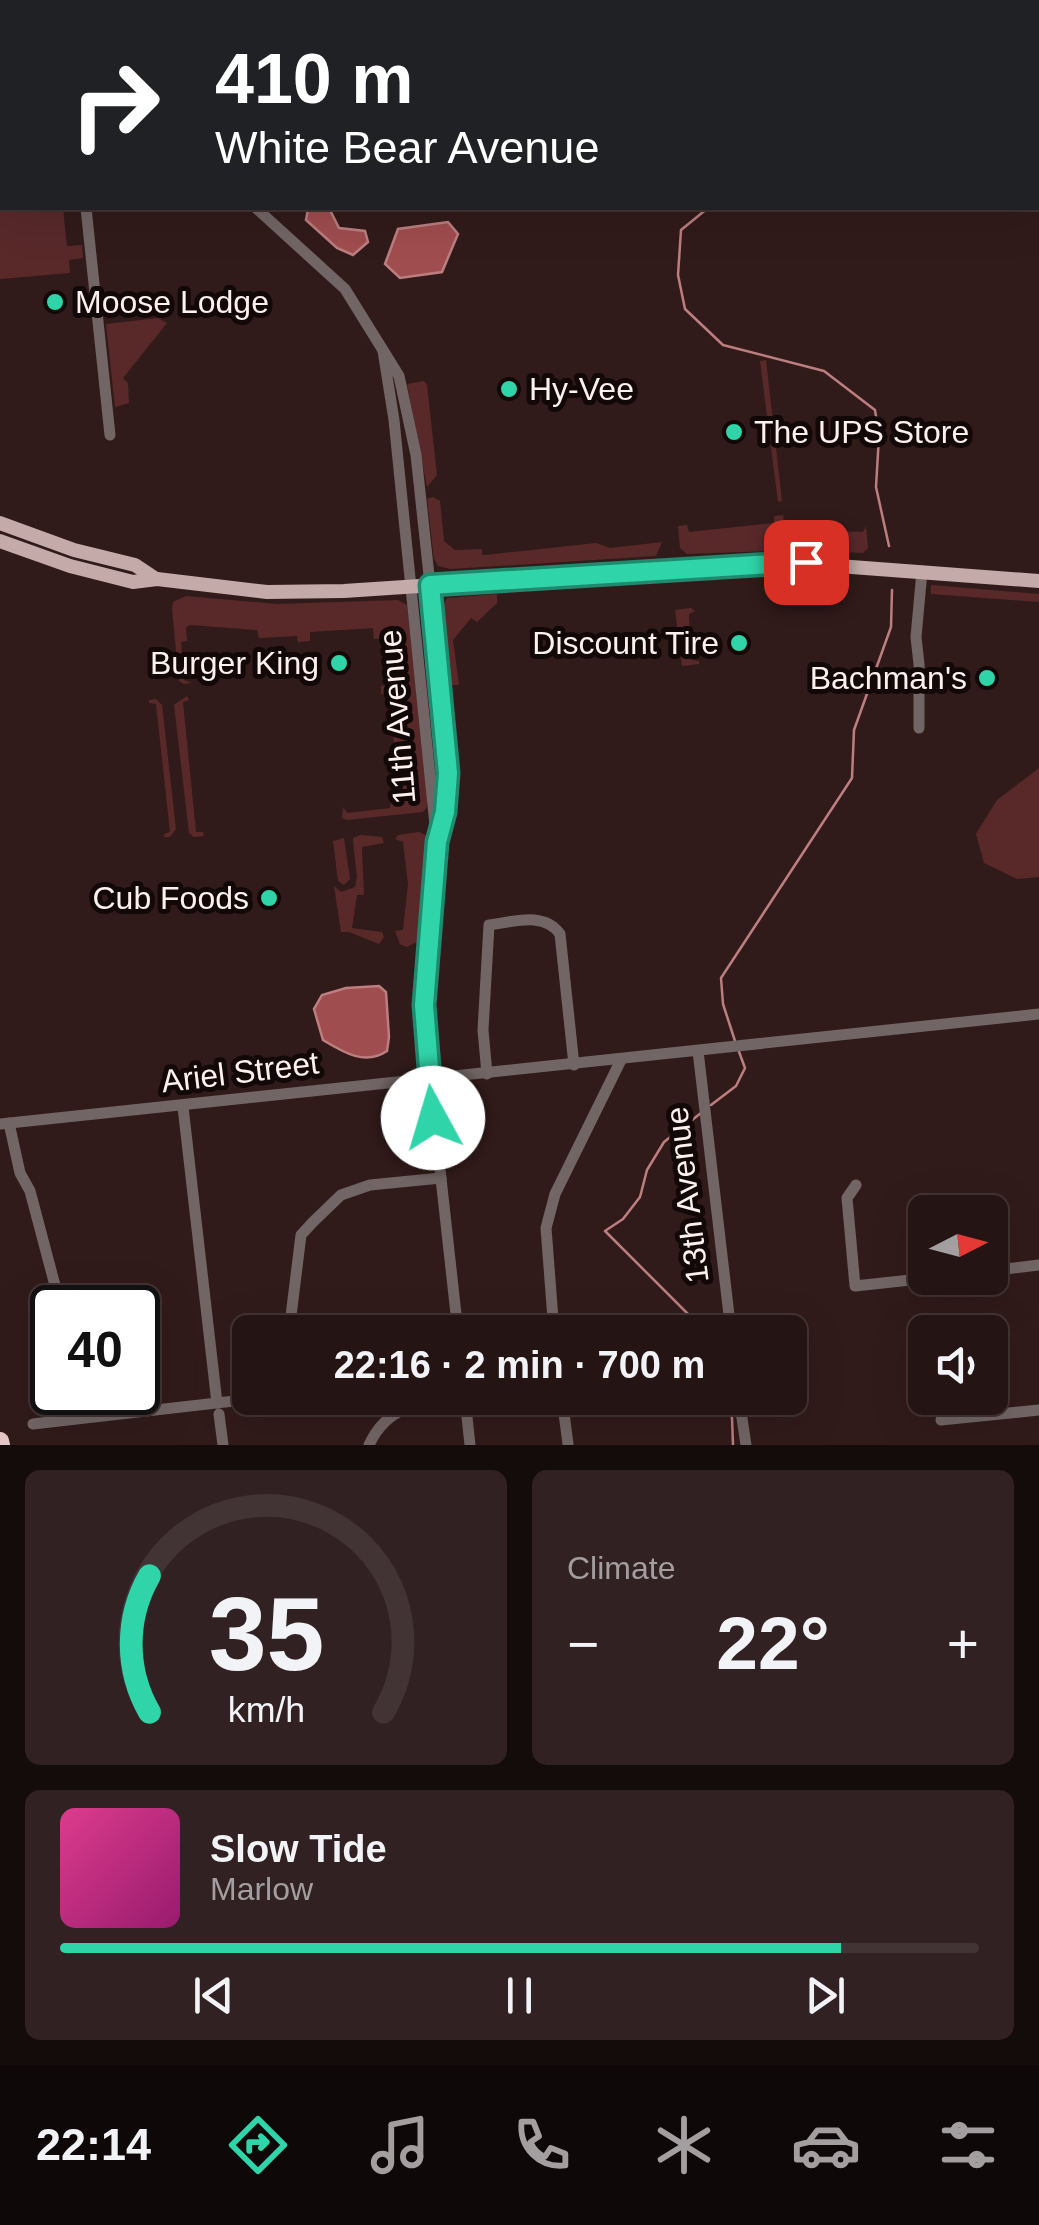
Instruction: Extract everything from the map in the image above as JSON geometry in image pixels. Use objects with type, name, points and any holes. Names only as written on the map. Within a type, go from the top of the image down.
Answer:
[{"type":"main road","points":[[0,523],[74,550],[135,565],[157,579]]},
{"type":"main road","points":[[0,541],[132,582],[157,579],[267,592],[785,562],[1039,581]]},
{"type":"street","points":[[86,210],[110,435]]},
{"type":"street","name":"11th Avenue","points":[[258,210],[330,272],[358,306],[399,376],[409,414],[448,773],[445,812],[437,842]]},
{"type":"street","name":"11th Avenue","points":[[382,347],[394,420],[437,842],[424,1005],[428,1079],[456,1315]]},
{"type":"street","points":[[919,728],[920,664],[916,638],[922,571]]},
{"type":"street","points":[[487,1074],[483,1030],[490,925],[538,920],[551,922],[560,934],[574,1065]]},
{"type":"street","name":"Ariel Street","points":[[4,1124],[1039,1014]]},
{"type":"street","name":"13th Avenue","points":[[698,1051],[728,1315]]},
{"type":"street","points":[[553,1315],[546,1228],[554,1194],[620,1060]]},
{"type":"street","points":[[183,1106],[223,1445]]},
{"type":"street","points":[[4,1124],[20,1174],[30,1191],[55,1285]]},
{"type":"street","points":[[291,1315],[301,1235],[341,1194],[370,1185],[441,1178]]},
{"type":"street","points":[[856,1185],[848,1198],[855,1286],[908,1280]]},
{"type":"street","points":[[1008,1269],[1039,1265]]},
{"type":"street","points":[[33,1424],[232,1405]]},
{"type":"street","points":[[941,1420],[1039,1410]]},
{"type":"street","points":[[70,1415],[71,1420]]},
{"type":"street","points":[[370,1445],[377,1428],[392,1415]]},
{"type":"street","points":[[467,1415],[470,1445]]},
{"type":"street","points":[[564,1415],[568,1444]]},
{"type":"street","points":[[742,1415],[746,1445]]},
{"type":"shaded area","points":[[0,210],[63,210],[67,246],[82,245],[83,258],[69,260],[70,273],[0,279]]},
{"type":"shaded area","points":[[308,210],[330,210],[339,228],[365,231],[368,242],[353,255],[337,248],[306,220]]},
{"type":"shaded area","points":[[448,222],[458,234],[442,272],[400,278],[385,264],[398,229]]},
{"type":"shaded area","points":[[158,318],[167,323],[123,378],[128,383],[129,403],[115,407],[106,324]]},
{"type":"shaded area","points":[[766,360],[782,501],[778,502],[760,361]]},
{"type":"shaded area","points":[[424,381],[437,475],[427,487],[407,384]]},
{"type":"shaded area","points":[[427,499],[440,501],[444,541],[455,550],[482,549],[485,555],[596,543],[610,548],[662,542],[656,556],[451,569],[438,566],[434,559]]},
{"type":"shaded area","points":[[783,515],[785,529],[863,532],[866,526],[868,548],[863,553],[803,550],[687,554],[680,548],[678,526],[687,525],[689,532],[774,523],[774,516]]},
{"type":"shaded area","points":[[931,585],[1039,594],[1039,602],[931,594]]},
{"type":"shaded area","points":[[497,594],[497,603],[477,622],[471,618],[453,640],[459,685],[451,685],[447,681],[440,612],[447,598]]},
{"type":"shaded area","points":[[186,596],[277,604],[398,600],[407,605],[427,771],[427,807],[423,812],[342,818],[343,807],[347,813],[390,808],[391,803],[400,801],[389,694],[381,694],[381,686],[387,685],[382,639],[374,639],[373,628],[310,632],[310,641],[298,642],[297,636],[259,638],[257,630],[190,625],[186,627],[187,641],[181,642],[184,680],[192,683],[184,684],[179,681],[172,610],[173,602]]},
{"type":"shaded area","points":[[420,603],[437,717],[441,786]]},
{"type":"shaded area","points":[[675,610],[695,611],[689,614],[691,660],[699,664],[682,666]]},
{"type":"shaded area","points":[[187,696],[189,700],[183,702],[196,832],[203,832],[204,836],[194,837],[189,833],[174,705]]},
{"type":"shaded area","points":[[156,699],[162,705],[176,829],[170,837],[164,837],[170,832],[156,704],[149,703]]},
{"type":"shaded area","points":[[1039,768],[1039,877],[1017,879],[984,863],[976,834],[997,800]]},
{"type":"shaded area","points":[[419,832],[427,836],[428,842],[419,941],[407,947],[400,944],[395,931],[403,930],[408,884],[403,842],[395,839]]},
{"type":"shaded area","points":[[382,837],[384,843],[362,847],[364,895],[357,895],[352,928],[382,932],[384,937],[379,944],[341,932],[334,886],[341,892],[355,887],[353,838]]},
{"type":"shaded area","points":[[344,838],[350,879],[344,885],[338,881],[333,841]]},
{"type":"shaded area","points":[[379,986],[386,992],[387,1051],[362,1057],[323,1040],[314,1009],[322,995],[346,988]]},
{"type":"waterway","points":[[706,210],[681,230],[678,275],[685,309],[723,345],[824,371],[875,410],[879,436],[876,487],[889,546]]},
{"type":"waterway","points":[[735,1041],[723,1004],[721,978],[852,778],[854,730],[891,627],[892,590]]},
{"type":"waterway","points":[[711,1105],[736,1086],[745,1068],[738,1049]]},
{"type":"waterway","points":[[689,1315],[605,1231],[623,1219],[640,1197],[647,1170],[664,1142],[701,1113]]},
{"type":"waterway","points":[[731,1415],[733,1445]]},
{"type":"place","name":"Moose Lodge","points":[[55,302]]},
{"type":"place","name":"Hy-Vee","points":[[509,389]]},
{"type":"place","name":"The UPS Store","points":[[734,432]]},
{"type":"place","name":"Discount Tire","points":[[739,643]]},
{"type":"place","name":"Burger King","points":[[339,663]]},
{"type":"place","name":"Bachman's","points":[[987,678]]},
{"type":"place","name":"Cub Foods","points":[[269,898]]},
{"type":"route","points":[[433,1118],[424,1005],[437,842],[445,812],[448,773],[430,585],[806,562]]}]
